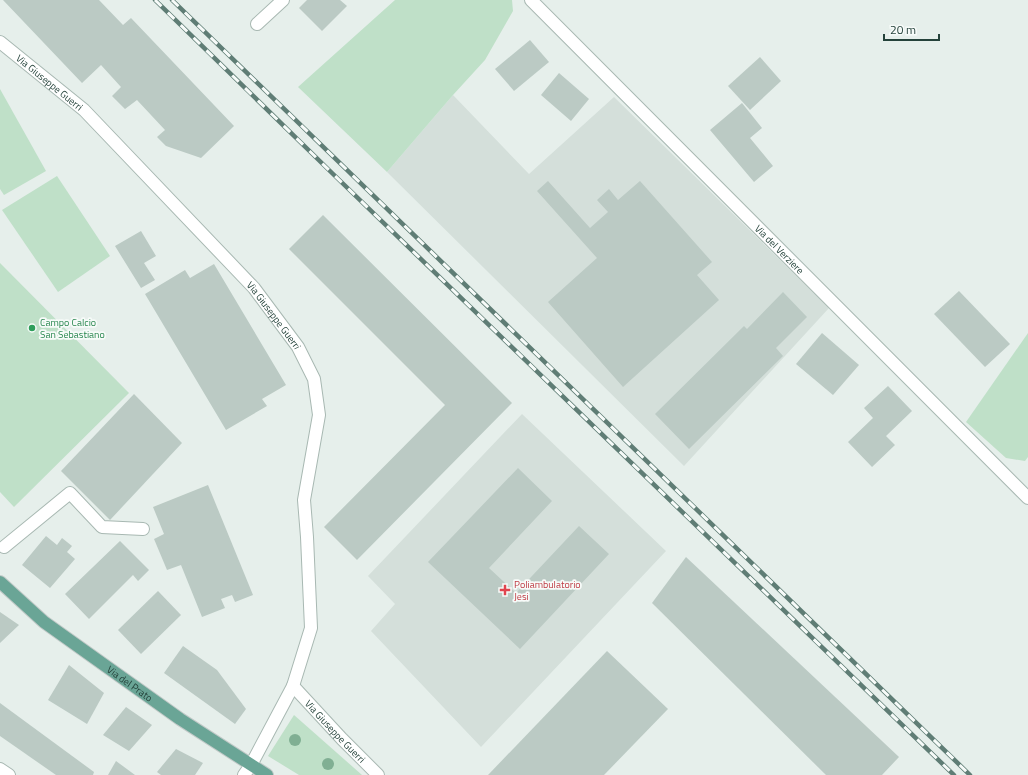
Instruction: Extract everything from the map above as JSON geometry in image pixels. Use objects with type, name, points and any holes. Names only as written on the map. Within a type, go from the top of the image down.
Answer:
[{"type":"main road","name":"Via del Prato","points":[[0,582],[44,622],[180,719],[248,770],[267,775]]},
{"type":"street","points":[[257,24],[283,0]]},
{"type":"street","name":"Via del Verziere","points":[[531,0],[1028,498]]},
{"type":"street","name":"Via Giuseppe Guerri","points":[[0,42],[84,110],[254,288],[298,347],[314,379],[319,415],[304,500],[311,628],[293,686],[248,770]]},
{"type":"street","points":[[1,547],[70,493],[102,527],[143,529]]},
{"type":"street","name":"Via Giuseppe Guerri","points":[[293,686],[378,775]]},
{"type":"street","points":[[0,769],[9,775]]},
{"type":"shaded area","points":[[453,95],[529,174],[614,97],[829,308],[684,466],[387,172]]},
{"type":"shaded area","name":"Poliambulatorio Jesi","points":[[522,414],[666,551],[481,747],[371,631],[395,604],[368,576]]},
{"type":"green space","points":[[395,0],[512,0],[513,11],[485,60],[387,172],[298,87]]},
{"type":"green space","points":[[0,89],[46,171],[4,195],[0,189]]},
{"type":"green space","points":[[57,176],[110,256],[58,292],[2,210]]},
{"type":"green space","name":"Campo Calcio San Sebastiano","points":[[0,263],[129,393],[14,507],[0,492]]},
{"type":"green space","points":[[1028,333],[1028,457],[1025,461],[1006,458],[966,422]]},
{"type":"green space","points":[[294,715],[362,775],[299,775],[268,756]]},
{"type":"building","points":[[3,0],[99,0],[123,25],[131,18],[234,126],[201,158],[166,146],[157,137],[165,130],[137,100],[125,109],[112,96],[121,87],[101,65],[82,83]]},
{"type":"building","points":[[307,0],[340,0],[347,6],[322,31],[299,8]]},
{"type":"building","points":[[530,40],[549,62],[514,91],[495,69]]},
{"type":"building","points":[[760,57],[781,81],[750,110],[728,86]]},
{"type":"building","points":[[559,73],[589,99],[571,121],[541,95]]},
{"type":"building","points":[[742,103],[762,128],[750,138],[773,166],[754,182],[710,130]]},
{"type":"building","points":[[548,181],[590,228],[608,212],[597,200],[609,189],[618,200],[640,181],[712,262],[697,275],[719,300],[623,387],[548,302],[597,258],[537,191]]},
{"type":"building","points":[[323,215],[512,403],[357,560],[324,527],[445,405],[289,249]]},
{"type":"building","points":[[141,231],[156,256],[144,263],[155,280],[141,288],[115,246]]},
{"type":"building","points":[[214,264],[286,385],[262,399],[267,406],[226,430],[145,294],[185,270],[190,278]]},
{"type":"building","points":[[959,291],[1010,344],[985,367],[934,314]]},
{"type":"building","points":[[783,292],[807,317],[776,348],[783,356],[689,449],[655,414],[744,326],[747,329]]},
{"type":"building","points":[[822,333],[859,365],[833,395],[796,364]]},
{"type":"building","points":[[888,386],[912,411],[886,436],[895,445],[872,467],[848,442],[873,418],[864,408]]},
{"type":"building","points":[[134,394],[182,443],[110,520],[61,471]]},
{"type":"building","points":[[518,468],[552,501],[489,568],[516,593],[579,526],[609,554],[520,649],[428,562]]},
{"type":"building","points":[[208,485],[253,595],[235,602],[232,595],[221,599],[225,608],[202,617],[181,565],[167,570],[154,539],[164,534],[153,507]]},
{"type":"building","points":[[46,536],[57,545],[62,538],[72,546],[67,552],[75,559],[50,588],[22,565]]},
{"type":"building","points":[[120,541],[149,570],[138,581],[133,575],[89,619],[65,594]]},
{"type":"building","points":[[686,557],[899,757],[882,775],[826,775],[652,603]]},
{"type":"building","points":[[158,591],[181,615],[141,654],[118,630]]},
{"type":"building","points":[[0,612],[19,625],[0,643]]},
{"type":"building","points":[[183,646],[217,670],[246,709],[235,724],[164,673]]},
{"type":"building","points":[[607,651],[668,709],[604,775],[488,775]]},
{"type":"building","points":[[69,665],[104,693],[87,724],[48,700]]},
{"type":"building","points":[[0,703],[94,772],[93,775],[56,775],[0,736]]},
{"type":"building","points":[[126,707],[152,725],[129,751],[103,735]]},
{"type":"building","points":[[176,749],[203,763],[195,775],[161,775],[157,772]]},
{"type":"building","points":[[116,761],[135,775],[108,775]]},
{"type":"railway","points":[[155,0],[954,775]]},
{"type":"railway","points":[[172,0],[970,775]]},
{"type":"place","name":"Campo Calcio San Sebastiano","points":[[32,328]]},
{"type":"place","name":"Poliambulatorio Jesi","points":[[505,590]]}]
